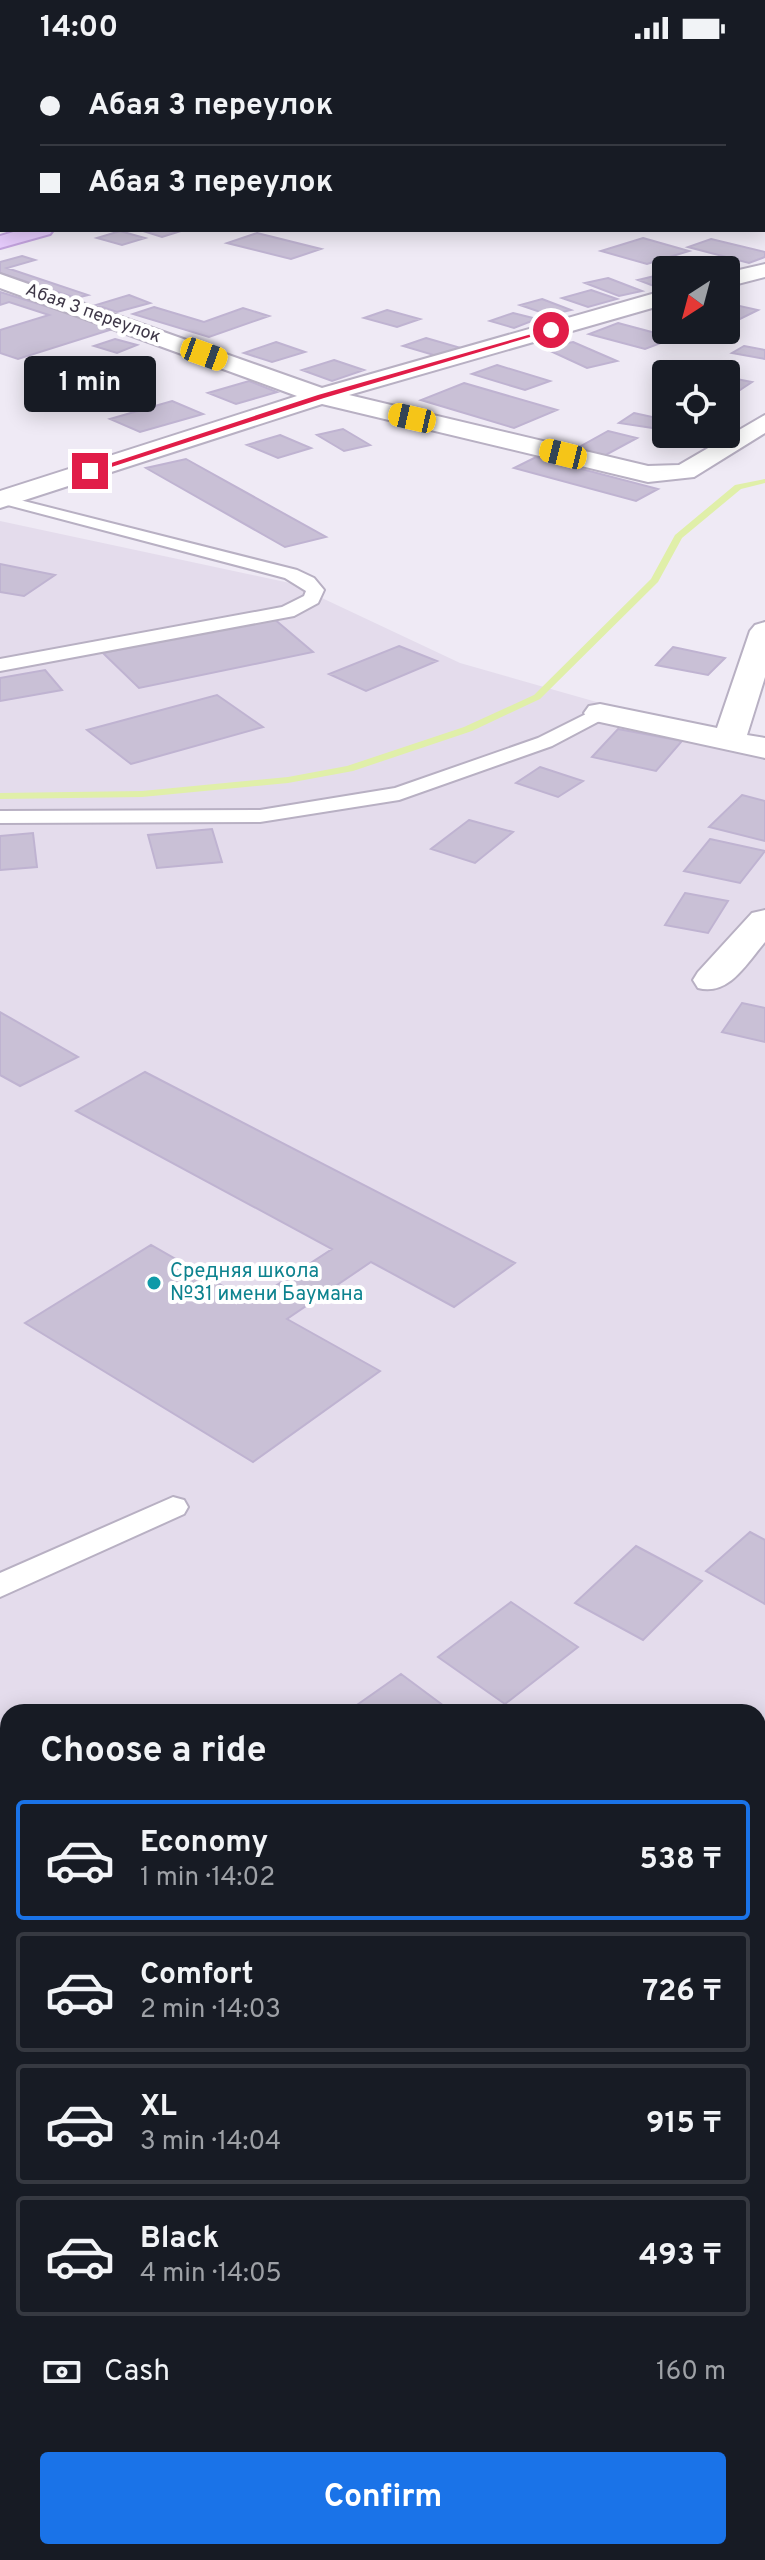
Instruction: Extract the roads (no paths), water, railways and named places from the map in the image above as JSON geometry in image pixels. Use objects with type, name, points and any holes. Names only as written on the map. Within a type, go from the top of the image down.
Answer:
[{"type":"main road","points":[[0,242],[36,232]]},
{"type":"street","points":[[740,276],[765,270]]},
{"type":"street","name":"Абая 3 переулок","points":[[0,281],[321,396],[648,474],[685,472],[765,422]]},
{"type":"street","points":[[2,500],[321,396],[652,301]]},
{"type":"street","points":[[729,740],[765,631]]},
{"type":"street","points":[[600,713],[765,748]]},
{"type":"street","points":[[711,980],[765,921]]},
{"type":"lane","points":[[0,665],[287,612],[312,599],[315,590],[308,582],[291,574],[2,500]]},
{"type":"lane","points":[[0,817],[260,816],[399,794],[545,742],[600,713]]},
{"type":"lane","points":[[0,1586],[173,1507]]},
{"type":"waterway","points":[[0,796],[142,794],[288,780],[349,769],[468,729],[537,697],[655,580],[678,537],[738,487],[765,481]]},
{"type":"place","name":"Средняя школа №31 имени Баумана","points":[[154,1283]]}]
